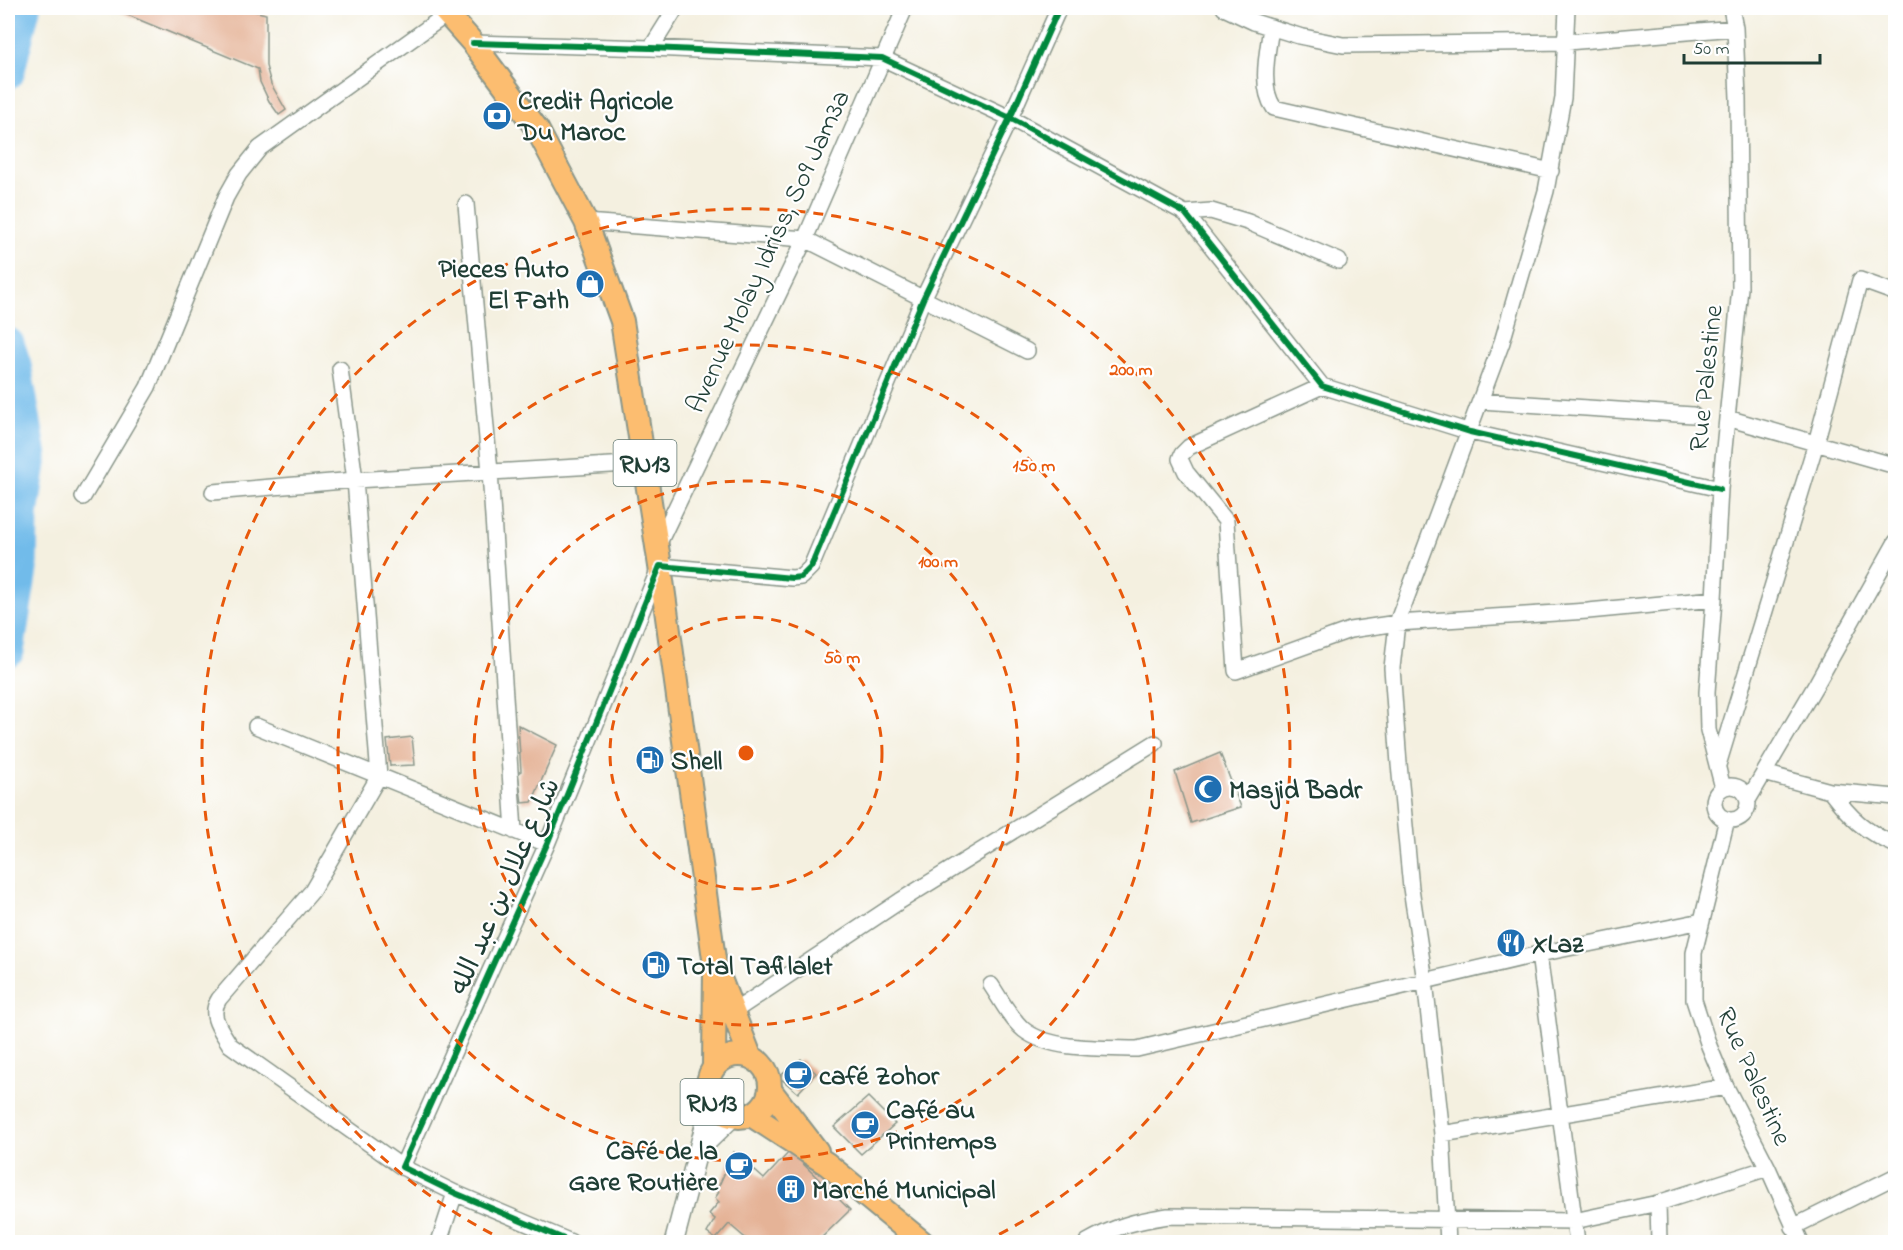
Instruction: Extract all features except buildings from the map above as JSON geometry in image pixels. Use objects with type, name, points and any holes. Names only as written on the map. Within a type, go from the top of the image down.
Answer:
[{"type":"main road","name":"RN13","points":[[445,11],[473,43],[537,129],[586,222],[622,321],[645,463],[715,966],[714,1066]]},
{"type":"main road","name":"RN13","points":[[715,966],[750,1056]]},
{"type":"main road","name":"RN13","points":[[742,1116],[760,1109],[767,1101],[770,1080],[766,1070],[750,1056],[730,1055],[714,1066],[707,1083],[711,1101],[724,1114],[742,1116],[826,1164],[922,1242]]},
{"type":"main road","name":"RN13","points":[[770,1090],[826,1164]]},
{"type":"street","points":[[651,48],[676,8]]},
{"type":"street","name":"Avenue Molay Idriss, So9 Jam3a","points":[[658,556],[805,239],[905,8]]},
{"type":"street","points":[[658,556],[792,578],[801,577],[811,567],[923,299],[1010,118],[1059,8]]},
{"type":"street","points":[[1224,8],[1299,36],[1343,45],[1567,42],[1735,28]]},
{"type":"street","points":[[1448,1242],[1442,1134],[1425,981],[1411,888],[1392,668],[1397,623],[1502,342],[1525,269],[1551,171],[1563,98],[1567,8]]},
{"type":"street","name":"Rue Palestine","points":[[1723,788],[1708,730],[1707,692],[1720,489],[1740,288],[1738,98],[1735,28],[1731,8]]},
{"type":"street","points":[[83,497],[148,387],[226,197],[239,174],[260,148],[445,11]]},
{"type":"street","points":[[1271,27],[1267,98],[1274,108],[1551,171]]},
{"type":"street","points":[[473,43],[882,58],[1010,118],[1185,213],[1322,386],[1470,432],[1720,489]]},
{"type":"street","points":[[466,204],[490,472],[514,831]]},
{"type":"street","points":[[1185,213],[1211,211],[1248,222],[1339,261]]},
{"type":"street","points":[[586,222],[805,239],[1027,351]]},
{"type":"street","points":[[1718,765],[1816,442],[1860,280],[1896,293]]},
{"type":"street","points":[[340,369],[355,480],[379,776],[312,891],[219,999],[214,1006],[214,1015],[230,1045],[402,1167],[455,1193],[571,1242]]},
{"type":"street","points":[[1322,386],[1189,447],[1180,459],[1186,472],[1226,521],[1236,671],[1350,630],[1397,623],[1588,611],[1714,599]]},
{"type":"street","points":[[1480,401],[1693,415]]},
{"type":"street","points":[[1727,418],[1896,466]]},
{"type":"street","points":[[213,492],[355,480],[645,463]]},
{"type":"street","points":[[1748,800],[1745,794],[1736,787],[1723,788],[1718,792],[1714,804],[1721,816],[1727,819],[1741,816],[1896,542]]},
{"type":"street","name":"شارع علال بن عبد الله","points":[[402,1167],[547,844],[658,556]]},
{"type":"street","points":[[256,726],[547,844]]},
{"type":"street","points":[[733,1012],[900,901],[1155,743]]},
{"type":"street","points":[[1764,773],[1830,791],[1896,797]]},
{"type":"street","points":[[1830,791],[1850,817],[1867,830],[1896,845]]},
{"type":"street","name":"Rue Palestine","points":[[1727,819],[1694,953],[1695,1000],[1709,1046],[1726,1086],[1768,1168],[1801,1242]]},
{"type":"street","points":[[991,985],[1012,1017],[1025,1030],[1044,1041],[1090,1048],[1137,1049],[1539,954],[1702,921]]},
{"type":"street","points":[[1539,954],[1577,1242]]},
{"type":"street","points":[[1442,1134],[1726,1086]]},
{"type":"street","points":[[674,1242],[711,1101]]},
{"type":"street","points":[[698,1151],[742,1116]]},
{"type":"street","points":[[1087,1242],[1109,1229],[1139,1220],[1168,1216],[1574,1221],[1658,1203],[1768,1168]]},
{"type":"street","points":[[1793,1227],[1896,1176]]},
{"type":"street","points":[[439,1242],[455,1193]]},
{"type":"street","points":[[1658,1203],[1659,1242]]},
{"type":"waterway","points":[[8,73],[24,8]]},
{"type":"waterway","points":[[8,344],[15,365],[31,457],[22,514],[21,569],[8,651]]},
{"type":"cycle path","points":[[571,1242],[455,1193],[402,1167],[547,844],[660,566],[792,578],[801,577],[811,567],[923,299],[1010,118],[1059,8]]},
{"type":"cycle path","points":[[473,43],[882,58],[1010,118],[1185,213],[1322,386],[1470,432],[1720,489]]},
{"type":"place","name":"Credit Agricole Du Maroc","points":[[497,116]]},
{"type":"place","name":"Pieces Auto El Fath","points":[[590,284]]},
{"type":"place","name":"Shell","points":[[650,760]]},
{"type":"place","name":"Masjid Badr","points":[[1208,789]]},
{"type":"place","name":"XLaz","points":[[1511,943]]},
{"type":"place","name":"Total Tafilalet","points":[[656,965]]},
{"type":"place","name":"café Zohor","points":[[798,1075]]},
{"type":"place","name":"Café au Printemps","points":[[865,1125]]},
{"type":"place","name":"Café de la Gare Routière","points":[[739,1166]]},
{"type":"place","name":"Marché Municipal","points":[[791,1189]]}]
